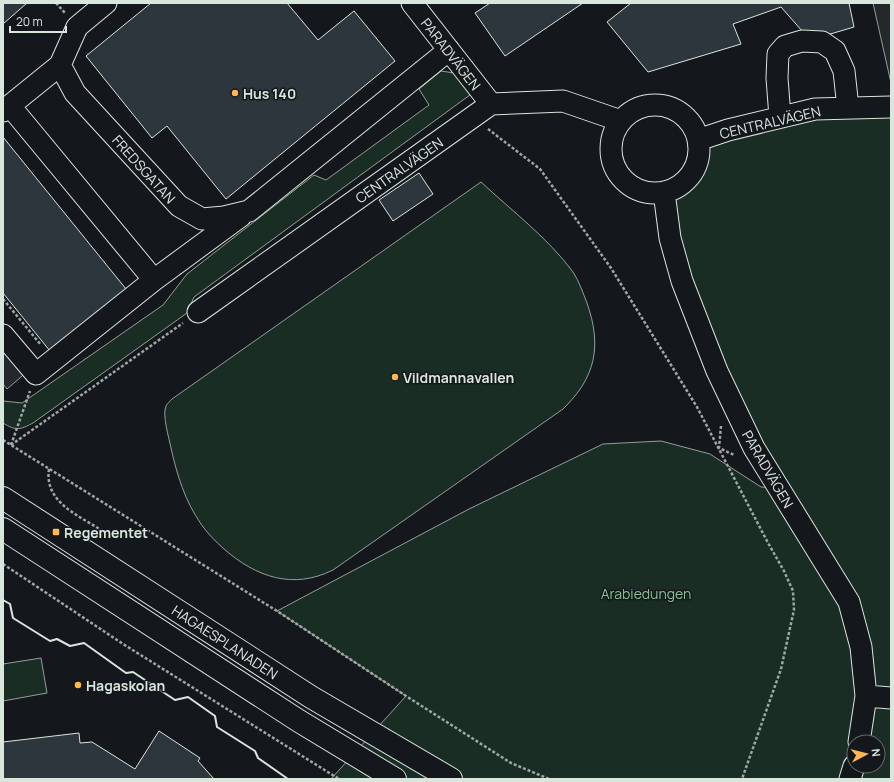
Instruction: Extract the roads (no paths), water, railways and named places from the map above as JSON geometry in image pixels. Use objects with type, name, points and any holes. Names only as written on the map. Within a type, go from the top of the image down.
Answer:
[{"type":"main road","name":"HAGAESPLANADEN","points":[[3,498],[311,697],[451,779]]},
{"type":"main road","name":"HAGAESPLANADEN","points":[[3,529],[299,721],[395,779]]},
{"type":"street","points":[[106,3],[77,27],[60,65],[6,109],[154,280]]},
{"type":"street","name":"PARADVÄGEN","points":[[412,3],[491,104]]},
{"type":"street","points":[[780,118],[777,78],[778,54],[785,46],[802,42],[822,42],[835,52],[844,71],[848,108]]},
{"type":"street","name":"FREDSGATAN","points":[[60,65],[75,92],[179,206],[202,219],[224,218],[248,211],[449,50]]},
{"type":"street","points":[[491,104],[563,101],[621,121]]},
{"type":"street","name":"CENTRALVÄGEN","points":[[198,312],[491,104]]},
{"type":"street","points":[[654,104],[671,108],[686,117],[696,132],[698,140],[698,155],[693,170],[680,185],[664,192],[648,192],[632,186],[619,174],[611,155],[612,136],[621,121],[637,108],[654,104]]},
{"type":"street","name":"CENTRALVÄGEN","points":[[698,140],[728,130],[815,109],[891,107]]},
{"type":"street","name":"PARADVÄGEN","points":[[664,192],[670,238],[682,281],[717,371],[754,448],[849,602],[861,647],[866,696],[860,734]]},
{"type":"street","points":[[3,335],[36,374],[154,280],[248,211]]},
{"type":"street","points":[[866,696],[891,698]]},
{"type":"place","name":"Hus 140","points":[[235,93]]},
{"type":"place","name":"Vildmannavallen","points":[[395,377]]},
{"type":"place","name":"Regementet","points":[[56,532]]},
{"type":"place","name":"Hagaskolan","points":[[78,685]]},
{"type":"park label","name":"Arabiedungen","points":[[646,593]]}]
